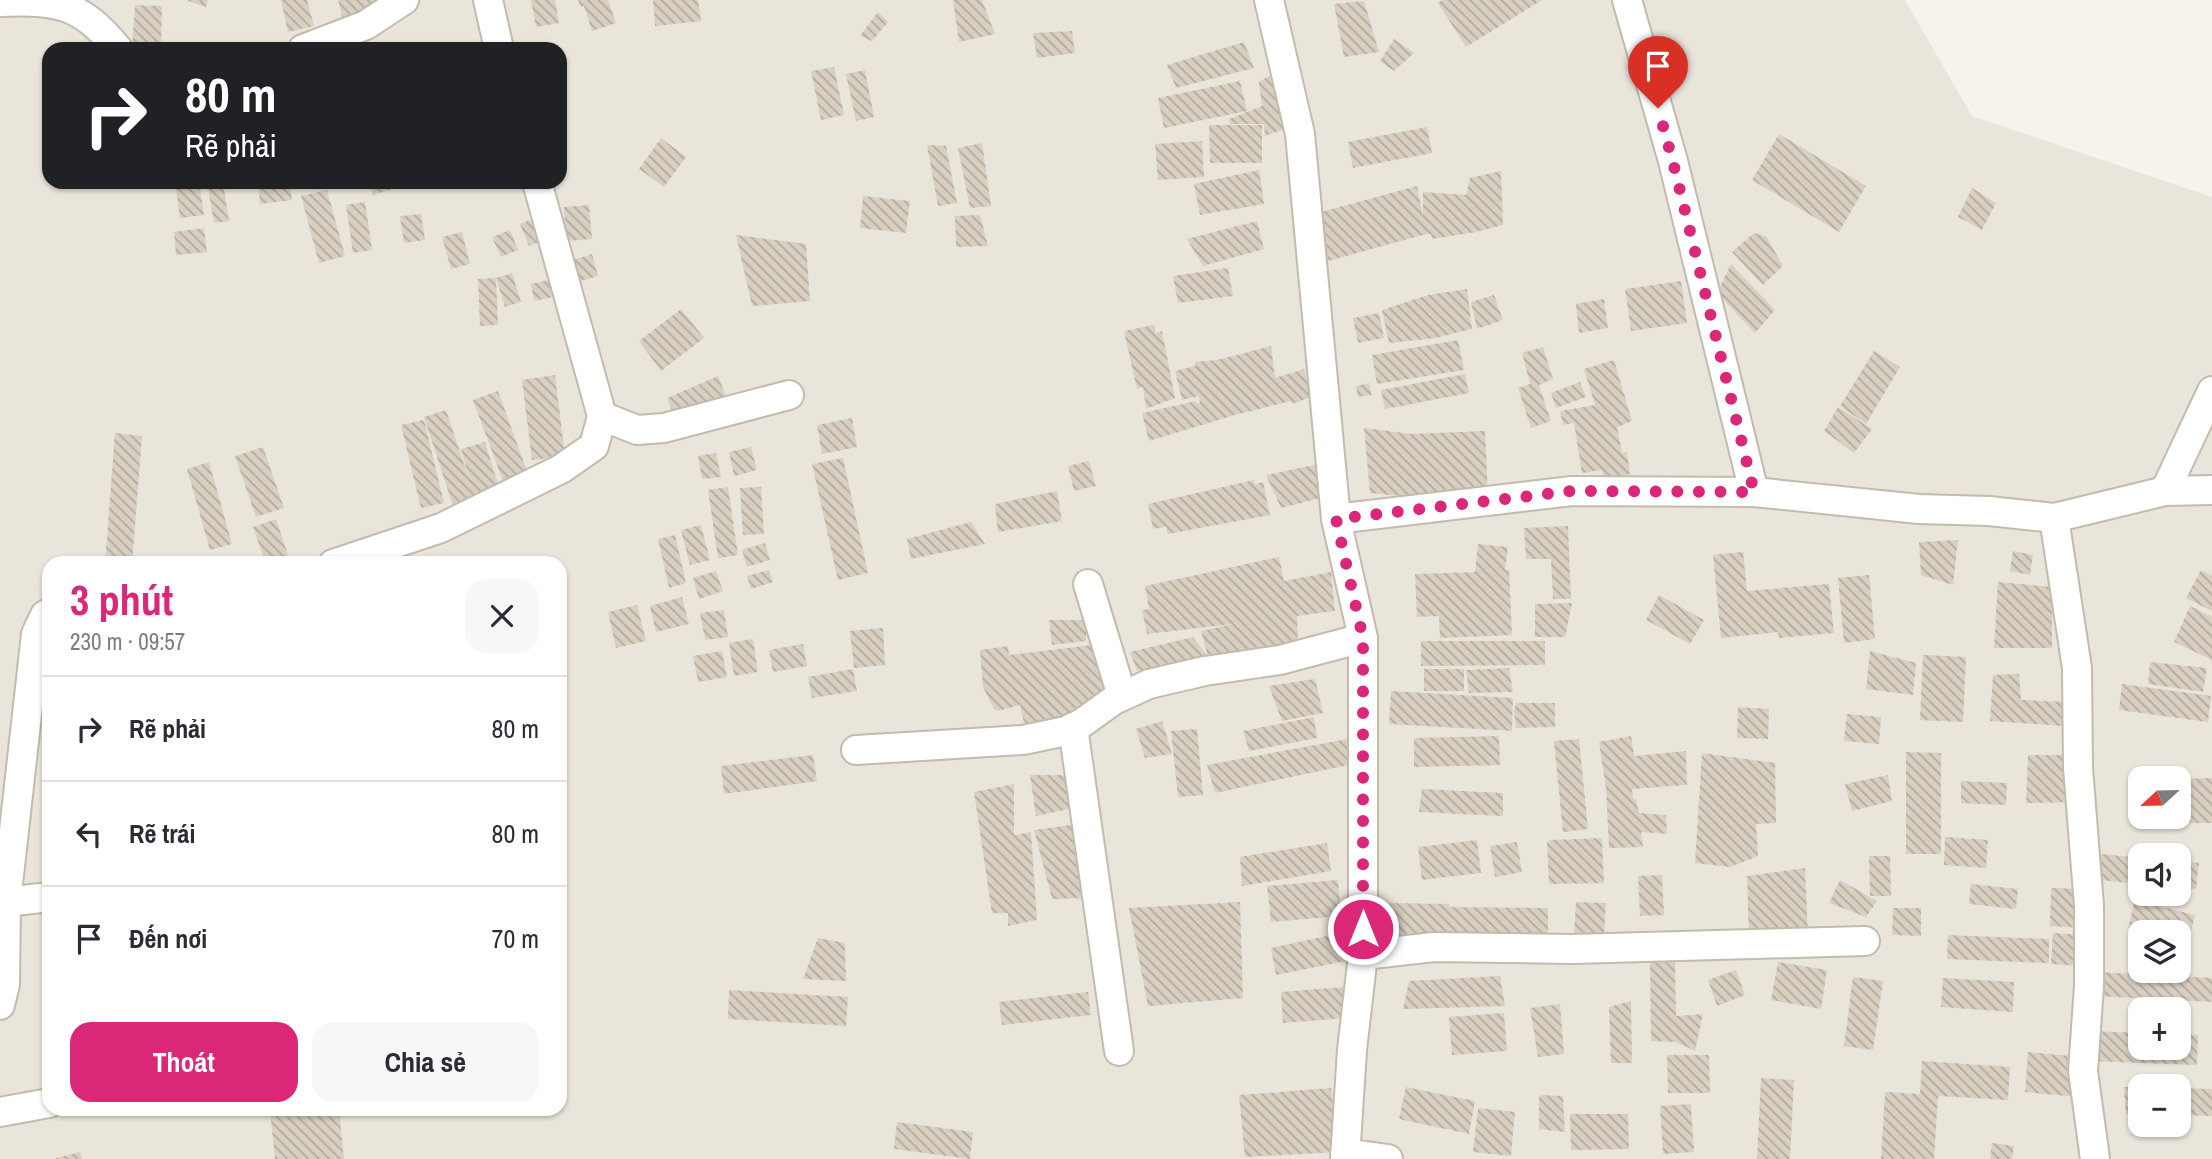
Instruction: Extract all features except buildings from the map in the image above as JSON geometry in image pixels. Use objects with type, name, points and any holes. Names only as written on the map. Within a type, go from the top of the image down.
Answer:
[{"type":"street","points":[[321,42],[366,25],[404,0]]},
{"type":"street","points":[[488,0],[497,42]]},
{"type":"street","points":[[1269,0],[1300,134],[1336,519],[1363,638],[1363,955],[1352,1050],[1345,1156],[1388,1159]]},
{"type":"street","points":[[1627,0],[1673,162],[1754,492]]},
{"type":"street","points":[[0,2],[35,1],[75,9],[101,29],[112,42]]},
{"type":"street","points":[[357,556],[441,528],[561,469],[594,446],[602,416],[539,189]]},
{"type":"street","points":[[2165,491],[2212,391]]},
{"type":"street","points":[[602,416],[637,430],[664,428],[789,395]]},
{"type":"street","points":[[1336,519],[1572,491],[1754,492],[1919,509],[1989,511],[2054,518],[2165,491],[2212,490]]},
{"type":"street","points":[[2054,518],[2077,668],[2078,768],[2089,906],[2090,986],[2083,1071],[2095,1159]]},
{"type":"street","points":[[1088,583],[1122,696]]},
{"type":"street","points":[[0,1004],[5,984],[6,902],[36,634],[42,621]]},
{"type":"street","points":[[856,750],[1023,740],[1073,727],[1122,696],[1149,684],[1205,671],[1280,660],[1363,638]]},
{"type":"street","points":[[1073,727],[1119,1051]]},
{"type":"street","points":[[6,902],[42,898]]},
{"type":"street","points":[[1363,955],[1434,947],[1572,949],[1865,941]]},
{"type":"street","points":[[0,1112],[42,1104]]},
{"type":"shaded area","points":[[0,0],[1905,0],[1972,116],[2212,197],[2212,1159],[0,1159]]},
{"type":"route","points":[[1363,929],[1363,638],[1336,519],[1572,491],[1754,492],[1658,108]]}]
